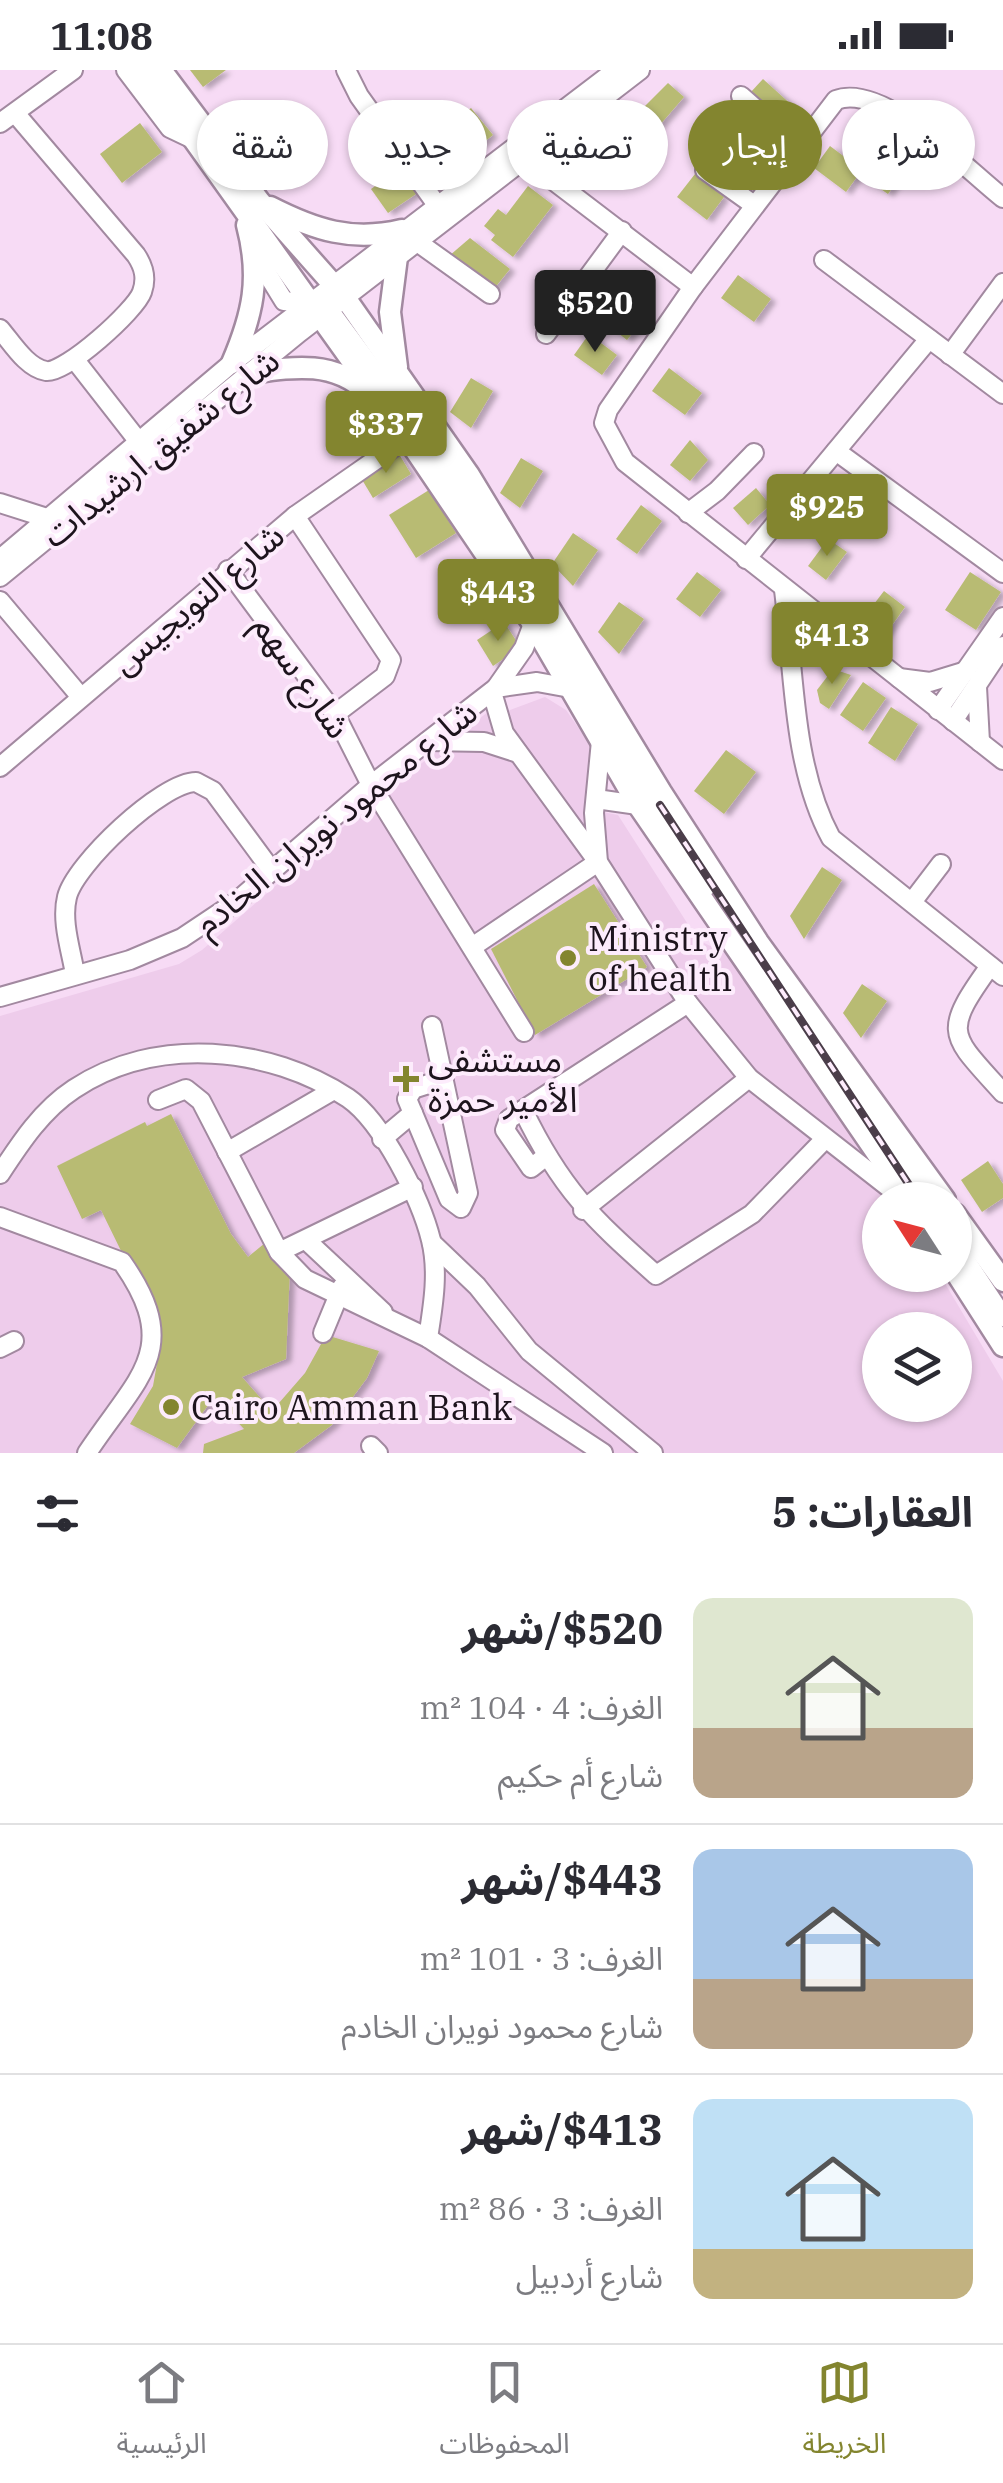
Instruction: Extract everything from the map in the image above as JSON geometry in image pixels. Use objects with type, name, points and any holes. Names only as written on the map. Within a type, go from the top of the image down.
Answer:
[{"type":"main road","points":[[144,70],[197,133]]},
{"type":"main road","points":[[161,70],[197,133]]},
{"type":"main road","points":[[239,190],[329,304],[398,374],[498,521],[660,792],[747,926],[932,1182]]},
{"type":"main road","points":[[252,208],[332,233],[409,235]]},
{"type":"main road","points":[[232,363],[255,299],[252,208]]},
{"type":"main road","points":[[252,208],[329,304],[388,412],[533,624],[638,805],[895,1182]]},
{"type":"main road","points":[[397,256],[390,312],[398,374]]},
{"type":"main road","points":[[252,373],[308,366],[333,372],[361,386],[388,412]]},
{"type":"main road","points":[[972,1238],[1003,1281]]},
{"type":"main road","points":[[968,1292],[1003,1346]]},
{"type":"street","points":[[0,329],[43,371],[56,370],[75,360],[141,298],[144,268],[7,118],[73,70]]},
{"type":"street","points":[[126,70],[170,128],[197,133]]},
{"type":"street","points":[[173,70],[197,104]]},
{"type":"street","points":[[346,70],[359,96],[437,206]]},
{"type":"street","points":[[329,304],[437,206],[616,70]]},
{"type":"street","points":[[600,100],[640,70]]},
{"type":"street","points":[[741,96],[746,100]]},
{"type":"street","points":[[822,117],[836,100],[862,97],[894,111],[1003,198]]},
{"type":"street","points":[[254,254],[280,298],[293,306],[329,304],[397,256],[409,235],[507,169]]},
{"type":"street","points":[[567,190],[694,288]]},
{"type":"street","points":[[733,190],[754,205]]},
{"type":"street","points":[[765,190],[608,410],[604,424],[626,462],[1003,760]]},
{"type":"street","points":[[546,334],[622,231]]},
{"type":"street","points":[[409,235],[490,294]]},
{"type":"street","points":[[824,260],[1003,394]]},
{"type":"street","points":[[950,355],[1003,284]]},
{"type":"street","points":[[329,304],[468,498],[655,810],[907,1182]]},
{"type":"street","points":[[329,304],[465,480],[660,805],[915,1182]]},
{"type":"street","name":"شارع شفيق ارشيدات","points":[[0,559],[232,363],[329,304]]},
{"type":"street","name":"شارع شفيق ارشيدات","points":[[0,577],[252,373],[329,304]]},
{"type":"street","points":[[746,559],[928,339]]},
{"type":"street","points":[[75,360],[139,442]]},
{"type":"street","points":[[295,516],[407,438]]},
{"type":"street","points":[[836,451],[1003,573]]},
{"type":"street","points":[[688,512],[718,492],[754,453]]},
{"type":"street","points":[[0,502],[46,518]]},
{"type":"street","name":"شارع النويجيس","points":[[0,767],[295,516],[390,660],[385,676],[335,714]]},
{"type":"street","name":"شارع سهم","points":[[228,570],[335,714],[372,785],[524,1032]]},
{"type":"street","points":[[784,590],[805,761],[817,812],[831,838],[853,860],[997,971],[961,1006],[957,1035],[962,1047],[1003,1093]]},
{"type":"street","points":[[0,601],[80,696]]},
{"type":"street","points":[[946,716],[972,678],[1003,617]]},
{"type":"street","name":"شارع محمود نويران الخادم","points":[[0,997],[130,960],[182,938],[272,872],[372,785],[494,690],[524,648],[533,624]]},
{"type":"street","points":[[893,676],[930,682],[972,678],[1003,646]]},
{"type":"street","points":[[972,678],[980,742]]},
{"type":"street","name":"شارع محمود نويران الخادم","points":[[494,690],[537,682],[570,688]]},
{"type":"street","points":[[494,690],[498,722],[598,862],[688,1002],[749,1078],[882,1182]]},
{"type":"street","points":[[427,741],[484,742],[518,754]]},
{"type":"street","points":[[598,862],[596,799],[601,741]]},
{"type":"street","points":[[75,974],[64,908],[68,891],[115,836],[177,785],[196,782],[213,790],[272,872]]},
{"type":"street","points":[[596,799],[638,805]]},
{"type":"street","points":[[472,946],[598,862]]},
{"type":"street","points":[[912,902],[941,864]]},
{"type":"street","points":[[688,1002],[506,1123],[506,1133],[527,1166],[531,1168],[546,1158],[583,1210],[656,1275],[752,1214],[824,1140]]},
{"type":"street","points":[[432,1026],[444,1079],[468,1193],[461,1208],[449,1199],[407,1099],[410,1092],[444,1079]]},
{"type":"street","points":[[0,1174],[28,1131],[73,1090],[140,1062],[194,1051],[256,1058],[349,1099],[413,1187],[432,1243],[435,1290],[428,1338]]},
{"type":"street","points":[[583,1210],[749,1078]]},
{"type":"street","points":[[158,1100],[186,1089],[200,1101],[280,1252],[305,1279],[428,1338],[603,1453]]},
{"type":"street","points":[[227,1152],[332,1092]]},
{"type":"street","points":[[382,1140],[413,1112]]},
{"type":"street","points":[[280,1252],[413,1187]]},
{"type":"street","points":[[0,1217],[122,1262],[152,1320],[154,1353],[88,1453]]},
{"type":"street","points":[[306,1240],[394,1322]]},
{"type":"street","points":[[432,1243],[477,1286],[529,1352],[653,1453]]},
{"type":"street","points":[[972,1270],[1003,1318]]},
{"type":"street","points":[[323,1333],[346,1278]]},
{"type":"street","points":[[972,1283],[1003,1331]]},
{"type":"shaded area","name":"مستشفى الأمير حمزة","points":[[545,697],[566,710],[594,750],[587,809],[618,815],[698,940],[727,954],[882,1182],[862,1182],[862,1292],[950,1292],[962,1312],[862,1312],[862,1422],[972,1422],[972,1329],[1003,1381],[1003,1453],[0,1453],[0,1016],[179,964],[202,950],[367,806],[488,712],[507,711]]},
{"type":"building","points":[[190,70],[226,70],[203,87]]},
{"type":"building","points":[[763,79],[786,100],[756,100],[749,94]]},
{"type":"building","points":[[668,83],[684,97],[668,116],[668,100],[651,100]]},
{"type":"building","points":[[140,123],[162,152],[122,183],[100,154]]},
{"type":"building","points":[[830,146],[842,155],[842,189],[822,174],[822,157]]},
{"type":"building","points":[[688,183],[688,190],[715,190],[724,197],[707,220],[677,197]]},
{"type":"building","points":[[372,190],[418,190],[419,192],[388,213]]},
{"type":"building","points":[[525,190],[533,190],[553,205],[513,257],[491,240],[495,235],[484,226],[498,209],[506,215]]},
{"type":"building","points":[[470,238],[510,269],[493,290],[449,256]]},
{"type":"building","points":[[738,275],[771,299],[754,322],[721,298]]},
{"type":"building","points":[[605,293],[642,321],[627,340],[591,312]]},
{"type":"building","points":[[589,334],[617,355],[602,375],[574,355]]},
{"type":"building","points":[[669,368],[702,393],[685,415],[652,391]]},
{"type":"building","points":[[471,378],[493,391],[471,428],[450,412]]},
{"type":"building","points":[[690,440],[708,460],[690,481],[670,465]]},
{"type":"building","points":[[399,454],[411,474],[373,498],[361,478]]},
{"type":"building","points":[[521,458],[543,471],[520,508],[500,493]]},
{"type":"building","points":[[756,488],[770,505],[748,525],[733,508]]},
{"type":"building","points":[[429,490],[456,533],[416,558],[389,515]]},
{"type":"building","points":[[641,505],[662,521],[637,554],[616,539]]},
{"type":"building","points":[[573,533],[598,550],[573,586],[552,564]]},
{"type":"building","points":[[828,539],[847,552],[826,580],[808,566]]},
{"type":"building","points":[[697,572],[721,590],[700,617],[676,599]]},
{"type":"building","points":[[970,572],[1001,592],[976,630],[945,610]]},
{"type":"building","points":[[884,591],[905,607],[883,638],[861,621]]},
{"type":"building","points":[[619,602],[644,619],[619,654],[598,632]]},
{"type":"building","points":[[504,622],[517,642],[515,651],[493,666],[477,640]]},
{"type":"building","points":[[833,669],[851,675],[829,709],[820,703],[817,690]]},
{"type":"building","points":[[863,682],[886,698],[863,731],[840,715]]},
{"type":"building","points":[[891,707],[918,724],[895,761],[868,743]]},
{"type":"building","points":[[726,750],[756,772],[724,814],[694,791]]},
{"type":"building","points":[[822,867],[842,880],[804,939],[790,916]]},
{"type":"building","name":"Ministry of health","points":[[594,884],[647,967],[535,1035],[491,949]]},
{"type":"building","points":[[862,984],[887,1001],[861,1038],[843,1013]]},
{"type":"building","points":[[171,1114],[231,1234],[248,1257],[265,1243],[290,1268],[286,1359],[242,1377],[272,1411],[305,1373],[326,1335],[379,1351],[367,1378],[332,1425],[294,1453],[203,1453],[204,1444],[244,1429],[214,1397],[177,1448],[130,1424],[153,1386],[159,1352],[152,1314],[101,1210],[82,1219],[57,1166],[145,1122],[147,1126]]},
{"type":"building","points":[[988,1161],[1003,1184],[1003,1198],[982,1212],[972,1197],[972,1182],[961,1180]]},
{"type":"railway","points":[[660,805],[907,1182]]},
{"type":"place","name":"Ministry of health","points":[[568,958]]},
{"type":"place","name":"مستشفى الأمير حمزة","points":[[406,1079]]},
{"type":"place","name":"Cairo Amman Bank","points":[[171,1407]]}]
